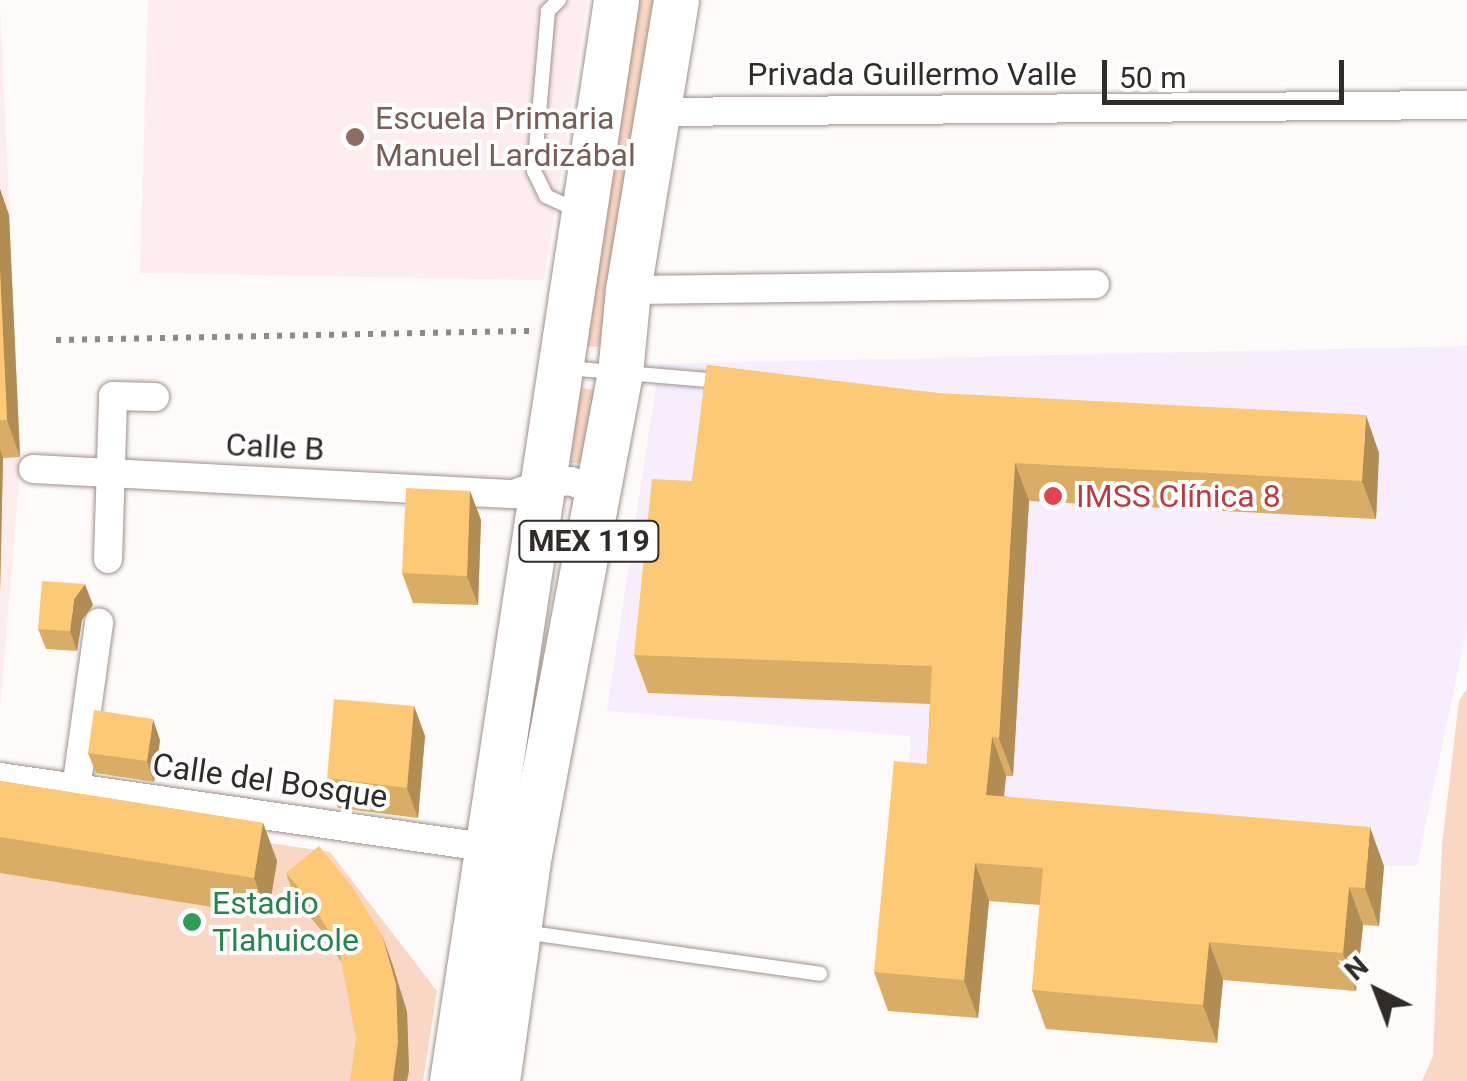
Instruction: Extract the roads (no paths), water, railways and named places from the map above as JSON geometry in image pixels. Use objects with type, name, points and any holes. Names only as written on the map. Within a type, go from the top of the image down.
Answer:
[{"type":"main road","name":"MEX 119","points":[[496,1081],[518,931],[510,850],[534,495],[565,349],[616,0]]},
{"type":"main road","name":"MEX 119","points":[[452,1081],[596,501],[620,374],[628,290],[676,0]]},
{"type":"street","name":"Privada Guillermo Valle","points":[[657,112],[1467,105]]},
{"type":"street","points":[[628,290],[1095,284]]},
{"type":"street","points":[[108,559],[114,396],[155,397]]},
{"type":"street","name":"Calle B","points":[[33,470],[534,495],[569,518],[596,501]]},
{"type":"street","points":[[76,789],[99,623]]},
{"type":"street","name":"Calle del Bosque","points":[[0,777],[510,850]]},
{"type":"lane","points":[[559,0],[548,11],[534,170],[546,196],[584,215]]},
{"type":"lane","points":[[565,349],[620,374],[748,384]]},
{"type":"lane","points":[[518,931],[820,974]]},
{"type":"place","name":"Escuela Primaria Manuel Lardizábal","points":[[355,137]]},
{"type":"place","name":"IMSS Clínica 8","points":[[1053,496]]},
{"type":"place","name":"Estadio Tlahuicole","points":[[192,922]]}]
